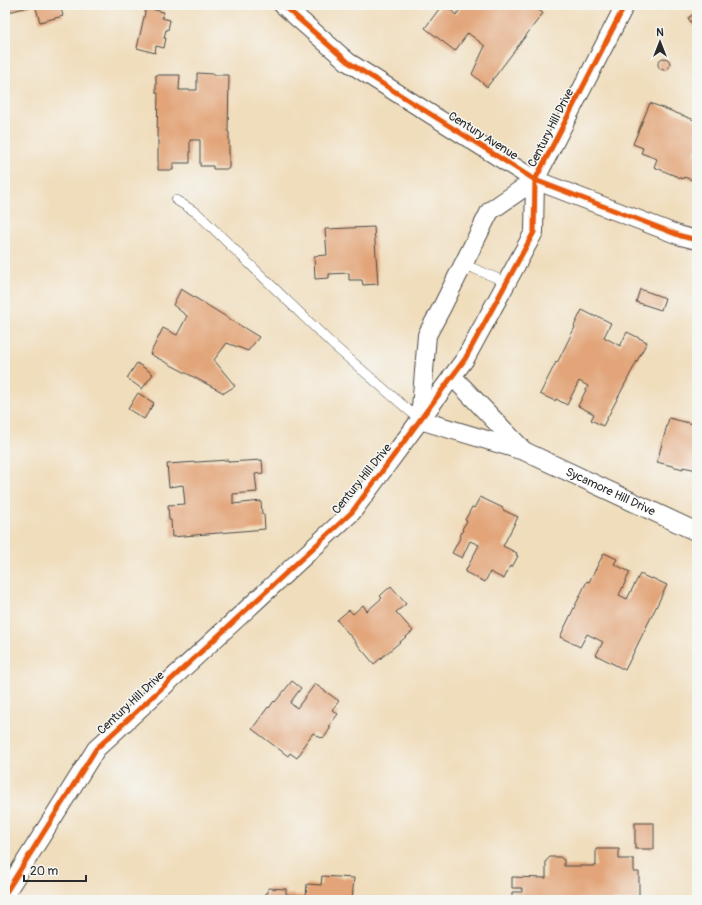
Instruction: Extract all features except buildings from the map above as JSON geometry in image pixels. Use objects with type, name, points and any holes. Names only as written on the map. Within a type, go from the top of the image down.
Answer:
[{"type":"street","name":"Century Avenue","points":[[283,5],[348,62],[535,180],[681,236],[697,240]]},
{"type":"street","name":"Century Hill Drive","points":[[5,894],[96,749],[352,512],[465,359],[534,232],[535,180],[625,5]]},
{"type":"street","name":"Century Hill Drive","points":[[420,420],[427,335],[490,211],[535,180]]},
{"type":"street","points":[[452,376],[524,451]]},
{"type":"street","points":[[420,420],[524,451]]},
{"type":"street","name":"Sycamore Hill Drive","points":[[524,451],[697,532]]},
{"type":"lane","points":[[176,200],[198,213],[332,344],[420,420]]},
{"type":"lane","points":[[463,264],[506,282]]},
{"type":"cycle path","points":[[283,5],[348,62],[535,180],[681,236],[697,240]]},
{"type":"cycle path","points":[[5,894],[96,749],[352,512],[465,359],[534,232],[535,180],[625,5]]}]
